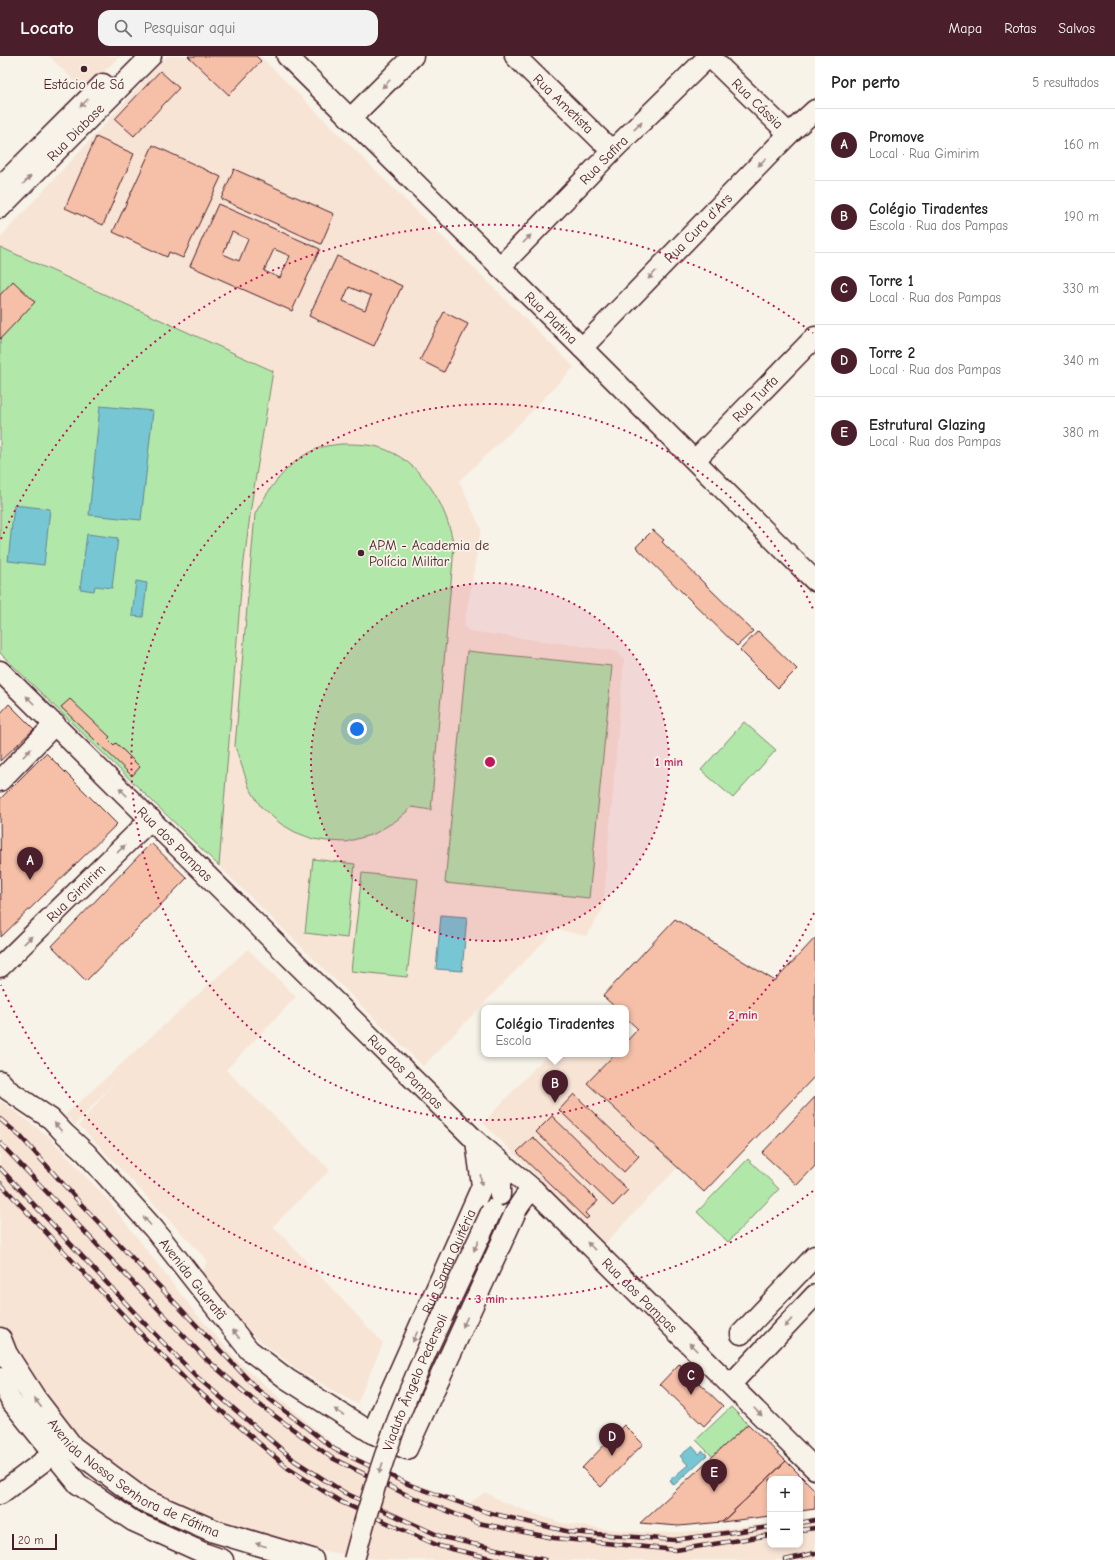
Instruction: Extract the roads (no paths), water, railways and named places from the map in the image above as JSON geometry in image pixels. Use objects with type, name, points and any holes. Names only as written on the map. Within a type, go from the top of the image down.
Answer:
[{"type":"main road","name":"Avenida Nossa Senhora de Fátima","points":[[0,1339],[6,1354],[35,1399],[72,1447],[143,1500],[214,1531],[312,1560]]},
{"type":"street","name":"Rua Diabase","points":[[0,187],[132,56]]},
{"type":"street","name":"Rua Diabase","points":[[0,208],[151,56]]},
{"type":"street","name":"Rua Platina","points":[[287,56],[815,581]]},
{"type":"street","points":[[350,119],[413,56]]},
{"type":"street","name":"Rua Ametista","points":[[516,56],[612,151]]},
{"type":"street","name":"Rua Safira","points":[[500,267],[612,151],[709,56]]},
{"type":"street","name":"Rua Cássia","points":[[709,56],[789,134]]},
{"type":"street","name":"Rua Cura d'Ars","points":[[582,348],[789,134],[815,110]]},
{"type":"street","name":"Rua Turfa","points":[[695,460],[815,337]]},
{"type":"street","name":"Rua dos Pampas","points":[[0,671],[476,1141],[534,1190],[731,1384],[815,1470]]},
{"type":"street","points":[[0,781],[55,724]]},
{"type":"street","name":"Rua Gimirim","points":[[0,967],[151,819]]},
{"type":"street","name":"Avenida Guaratã","points":[[0,1081],[8,1090],[51,1118],[64,1134],[86,1153],[154,1230],[249,1350],[287,1379],[372,1433],[406,1449],[517,1209],[522,1199],[534,1190]]},
{"type":"street","points":[[476,1141],[500,1174],[496,1202]]},
{"type":"street","name":"Rua Santa Quitéria","points":[[372,1433],[482,1186],[476,1141]]},
{"type":"street","points":[[496,1202],[512,1186],[523,1186],[534,1190]]},
{"type":"street","name":"Viaduto Ângelo Pedersoli","points":[[354,1560],[381,1466],[396,1425],[412,1386],[496,1202]]},
{"type":"street","points":[[741,1334],[815,1256]]},
{"type":"street","points":[[731,1384],[815,1295]]},
{"type":"street","name":"Avenida Nossa Senhora de Fátima","points":[[0,1378],[11,1401],[78,1484],[133,1520],[206,1554],[223,1560]]},
{"type":"street","points":[[0,1494],[54,1454]]},
{"type":"water","points":[[100,406],[153,411],[141,520],[89,515]]},
{"type":"water","points":[[14,505],[50,509],[44,565],[8,561]]},
{"type":"water","points":[[87,534],[118,538],[112,588],[95,586],[94,591],[80,589]]},
{"type":"water","points":[[136,581],[147,583],[143,617],[132,616]]},
{"type":"water","points":[[441,915],[467,917],[462,971],[436,969]]},
{"type":"water","points":[[692,1446],[699,1454],[703,1451],[707,1455],[674,1485],[670,1480],[688,1465],[680,1456]]},
{"type":"railway","points":[[0,1119],[21,1137],[81,1204],[258,1390],[334,1449],[410,1485],[486,1512],[570,1532],[674,1540],[767,1527]]},
{"type":"railway","points":[[0,1143],[205,1358],[252,1399],[332,1458],[407,1495],[478,1523],[554,1538],[676,1550],[767,1535]]},
{"type":"railway","points":[[0,1168],[146,1325],[197,1377],[295,1461],[345,1493],[442,1537],[545,1560]]},
{"type":"railway","points":[[0,1183],[139,1332],[190,1384],[289,1469],[341,1502],[439,1546],[499,1560]]},
{"type":"railway","points":[[803,1522],[815,1520]]},
{"type":"railway","points":[[803,1530],[815,1528]]},
{"type":"railway","points":[[785,1560],[815,1553]]},
{"type":"place","name":"Estácio de Sá","points":[[84,69]]},
{"type":"place","name":"APM - Academia de Polícia Militar","points":[[361,553]]},
{"type":"place","name":"Promove","points":[[30,880]]},
{"type":"place","name":"Colégio Tiradentes","points":[[555,1103]]},
{"type":"place","name":"Torre 1","points":[[691,1395]]},
{"type":"place","name":"Torre 2","points":[[612,1456]]},
{"type":"place","name":"Estrutural Glazing","points":[[714,1492]]}]
